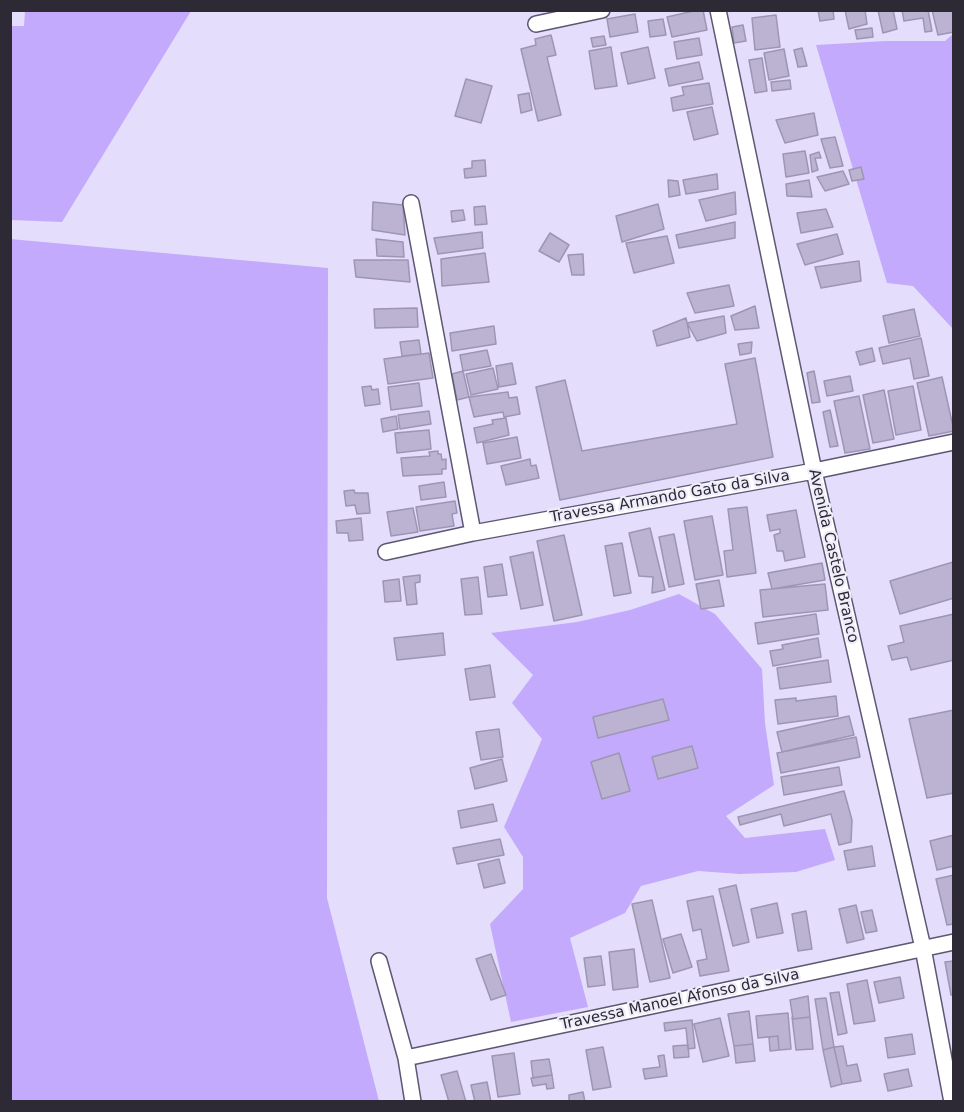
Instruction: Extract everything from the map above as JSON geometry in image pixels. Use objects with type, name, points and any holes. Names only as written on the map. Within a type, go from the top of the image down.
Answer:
[{"type":"street","points":[[536,24],[602,10]]},
{"type":"street","name":"Avenida Castelo Branco","points":[[718,10],[814,471],[923,948],[952,1101]]},
{"type":"street","points":[[411,203],[473,533]]},
{"type":"street","name":"Travessa Armando Gato da Silva","points":[[386,552],[473,533],[814,471],[954,442]]},
{"type":"street","name":"Travessa Manoel Afonso da Silva","points":[[406,1058],[954,942]]},
{"type":"street","points":[[379,961],[406,1058],[413,1101]]},
{"type":"shaded area","points":[[25,11],[191,11],[62,222],[11,220],[11,26],[24,26]]},
{"type":"shaded area","points":[[953,34],[953,329],[913,286],[887,283],[816,45],[886,41],[945,41]]},
{"type":"shaded area","points":[[10,239],[328,268],[327,898],[379,1101],[11,1101]]},
{"type":"shaded area","points":[[679,594],[715,614],[762,669],[765,723],[774,785],[726,816],[745,838],[825,829],[835,860],[796,872],[740,874],[698,871],[641,886],[625,913],[570,938],[588,1007],[511,1022],[490,924],[523,889],[523,857],[504,827],[542,739],[512,703],[533,675],[491,633],[577,622],[630,610]]},
{"type":"building","points":[[703,10],[707,30],[672,37],[667,17]]},
{"type":"building","points":[[818,10],[833,10],[834,19],[820,21]]},
{"type":"building","points":[[845,10],[865,10],[867,24],[849,29]]},
{"type":"building","points":[[878,10],[893,10],[897,29],[883,33]]},
{"type":"building","points":[[902,10],[928,10],[932,31],[925,32],[923,18],[904,21]]},
{"type":"building","points":[[932,10],[953,10],[954,32],[938,35]]},
{"type":"building","points":[[635,14],[638,32],[610,37],[607,19]]},
{"type":"building","points":[[776,15],[780,47],[755,50],[752,18]]},
{"type":"building","points":[[663,19],[666,35],[650,37],[648,21]]},
{"type":"building","points":[[743,25],[746,41],[734,43],[732,27]]},
{"type":"building","points":[[872,28],[873,37],[857,39],[855,30]]},
{"type":"building","points":[[551,35],[556,55],[547,57],[561,115],[538,121],[521,49],[536,45],[535,39]]},
{"type":"building","points":[[604,36],[606,45],[593,47],[591,38]]},
{"type":"building","points":[[699,38],[702,55],[677,59],[674,42]]},
{"type":"building","points":[[611,47],[617,86],[595,89],[589,51]]},
{"type":"building","points":[[648,47],[655,78],[628,84],[621,53]]},
{"type":"building","points":[[802,48],[807,66],[798,67],[794,50]]},
{"type":"building","points":[[784,49],[789,76],[769,80],[764,53]]},
{"type":"building","points":[[762,58],[767,91],[755,93],[749,60]]},
{"type":"building","points":[[699,62],[703,79],[669,86],[665,69]]},
{"type":"building","points":[[466,79],[492,86],[481,123],[455,116]]},
{"type":"building","points":[[790,80],[791,89],[772,91],[771,82]]},
{"type":"building","points":[[709,83],[713,104],[673,111],[671,98],[684,95],[682,87]]},
{"type":"building","points":[[529,93],[532,110],[521,113],[518,95]]},
{"type":"building","points":[[712,107],[718,134],[694,140],[687,112]]},
{"type":"building","points":[[814,113],[818,135],[785,143],[776,120]]},
{"type":"building","points":[[835,137],[843,166],[830,168],[821,139]]},
{"type":"building","points":[[805,151],[809,173],[786,177],[783,154]]},
{"type":"building","points":[[819,152],[821,158],[815,158],[818,170],[812,172],[810,155]]},
{"type":"building","points":[[485,160],[486,176],[465,178],[464,169],[472,168],[472,161]]},
{"type":"building","points":[[861,167],[864,179],[852,181],[849,170]]},
{"type":"building","points":[[843,171],[849,184],[825,191],[817,177]]},
{"type":"building","points":[[717,174],[718,189],[686,194],[683,180]]},
{"type":"building","points":[[668,180],[678,181],[680,195],[669,197]]},
{"type":"building","points":[[809,180],[812,197],[787,196],[786,184]]},
{"type":"building","points":[[735,192],[736,214],[706,221],[699,200]]},
{"type":"building","points":[[373,202],[403,205],[405,235],[372,230]]},
{"type":"building","points":[[658,204],[664,229],[622,242],[616,216]]},
{"type":"building","points":[[485,206],[487,224],[475,225],[474,207]]},
{"type":"building","points":[[826,209],[833,227],[801,233],[797,213]]},
{"type":"building","points":[[463,210],[465,220],[452,222],[451,211]]},
{"type":"building","points":[[735,222],[735,238],[679,248],[676,235]]},
{"type":"building","points":[[482,232],[483,248],[438,254],[434,238]]},
{"type":"building","points":[[550,233],[569,245],[559,262],[539,251]]},
{"type":"building","points":[[837,234],[843,254],[805,265],[797,244]]},
{"type":"building","points":[[667,236],[674,263],[634,273],[626,243]]},
{"type":"building","points":[[376,239],[403,242],[404,257],[377,256]]},
{"type":"building","points":[[485,253],[489,282],[442,286],[441,259]]},
{"type":"building","points":[[583,254],[584,275],[572,275],[568,255]]},
{"type":"building","points":[[354,260],[408,260],[410,282],[356,277]]},
{"type":"building","points":[[859,261],[861,281],[821,288],[815,267]]},
{"type":"building","points":[[729,285],[734,306],[695,313],[687,293]]},
{"type":"building","points":[[755,306],[759,328],[735,330],[731,316]]},
{"type":"building","points":[[417,308],[418,327],[375,328],[374,309]]},
{"type":"building","points":[[914,309],[920,336],[889,343],[883,316]]},
{"type":"building","points":[[724,316],[726,333],[697,341],[687,323]]},
{"type":"building","points":[[686,318],[690,337],[657,346],[653,331]]},
{"type":"building","points":[[494,326],[496,344],[452,351],[450,333]]},
{"type":"building","points":[[921,338],[929,376],[914,379],[910,358],[883,364],[879,348]]},
{"type":"building","points":[[419,340],[421,354],[402,356],[400,342]]},
{"type":"building","points":[[752,342],[751,353],[740,355],[738,344]]},
{"type":"building","points":[[872,348],[875,361],[860,365],[856,352]]},
{"type":"building","points":[[487,350],[491,366],[463,371],[460,355]]},
{"type":"building","points":[[429,353],[433,378],[388,384],[384,359]]},
{"type":"building","points":[[755,358],[773,457],[560,500],[536,387],[565,380],[582,451],[737,424],[725,364]]},
{"type":"building","points":[[512,363],[516,384],[499,387],[496,366]]},
{"type":"building","points":[[493,368],[498,389],[471,395],[466,374]]},
{"type":"building","points":[[463,371],[469,397],[457,400],[452,374]]},
{"type":"building","points":[[814,371],[820,402],[812,403],[807,373]]},
{"type":"building","points":[[850,376],[853,391],[827,396],[824,381]]},
{"type":"building","points":[[942,377],[954,431],[929,436],[917,383]]},
{"type":"building","points":[[419,383],[422,406],[391,410],[388,387]]},
{"type":"building","points":[[371,386],[372,390],[378,389],[380,404],[365,406],[362,387]]},
{"type":"building","points":[[913,386],[921,430],[896,435],[888,391]]},
{"type":"building","points":[[884,390],[894,439],[873,443],[863,395]]},
{"type":"building","points":[[508,392],[509,398],[517,397],[520,414],[504,417],[503,412],[474,417],[469,397]]},
{"type":"building","points":[[859,396],[870,449],[845,453],[834,401]]},
{"type":"building","points":[[830,410],[838,446],[830,447],[823,412]]},
{"type":"building","points":[[429,411],[431,424],[400,429],[398,415]]},
{"type":"building","points":[[396,416],[398,429],[383,432],[381,419]]},
{"type":"building","points":[[506,418],[509,435],[477,443],[474,428],[493,424],[492,420]]},
{"type":"building","points":[[429,430],[431,449],[397,453],[395,433]]},
{"type":"building","points":[[517,437],[521,458],[487,464],[483,443]]},
{"type":"building","points":[[438,451],[442,460],[446,459],[446,469],[442,469],[442,474],[403,476],[401,458],[430,456],[429,452]]},
{"type":"building","points":[[530,459],[531,466],[536,465],[539,478],[506,485],[501,466]]},
{"type":"building","points":[[444,482],[446,497],[421,500],[419,486]]},
{"type":"building","points":[[354,490],[355,493],[368,493],[370,513],[357,514],[355,505],[346,506],[344,491]]},
{"type":"building","points":[[455,501],[457,513],[452,514],[454,526],[420,531],[416,507]]},
{"type":"building","points":[[747,507],[756,573],[727,577],[724,551],[733,550],[728,509]]},
{"type":"building","points":[[413,508],[418,532],[391,536],[387,512]]},
{"type":"building","points":[[796,510],[805,557],[785,561],[783,551],[777,551],[774,535],[780,533],[780,529],[770,531],[767,515]]},
{"type":"building","points":[[712,516],[723,575],[695,580],[684,521]]},
{"type":"building","points":[[361,518],[363,540],[349,541],[348,533],[337,533],[336,521]]},
{"type":"building","points":[[650,528],[665,590],[652,593],[653,577],[639,576],[629,533]]},
{"type":"building","points":[[674,534],[684,584],[669,587],[659,537]]},
{"type":"building","points":[[564,535],[582,615],[554,621],[537,541]]},
{"type":"building","points":[[622,543],[631,593],[614,596],[605,546]]},
{"type":"building","points":[[533,552],[543,605],[521,609],[510,557]]},
{"type":"building","points":[[953,562],[954,598],[900,614],[890,581]]},
{"type":"building","points":[[822,563],[825,580],[772,589],[768,573]]},
{"type":"building","points":[[502,564],[507,595],[488,597],[484,567]]},
{"type":"building","points":[[420,575],[420,582],[415,583],[417,604],[407,605],[403,577]]},
{"type":"building","points":[[478,577],[482,614],[465,615],[461,579]]},
{"type":"building","points":[[399,579],[401,601],[385,602],[383,581]]},
{"type":"building","points":[[719,580],[724,606],[701,609],[696,584]]},
{"type":"building","points":[[825,584],[828,610],[763,617],[760,590]]},
{"type":"building","points":[[816,614],[819,634],[758,644],[755,623]]},
{"type":"building","points":[[954,614],[954,660],[911,670],[907,657],[892,660],[888,646],[904,642],[900,626]]},
{"type":"building","points":[[443,633],[445,655],[397,660],[394,638]]},
{"type":"building","points":[[818,638],[821,657],[773,666],[770,651],[783,649],[782,645]]},
{"type":"building","points":[[828,660],[831,682],[780,689],[777,668]]},
{"type":"building","points":[[490,665],[495,697],[470,700],[465,669]]},
{"type":"building","points":[[836,696],[838,716],[778,724],[775,700],[796,698],[796,701]]},
{"type":"building","points":[[663,699],[669,720],[598,738],[593,717]]},
{"type":"building","points":[[954,710],[954,793],[927,798],[909,719]]},
{"type":"building","points":[[849,716],[854,735],[782,752],[777,732]]},
{"type":"building","points":[[499,729],[503,757],[481,760],[476,732]]},
{"type":"building","points":[[856,737],[860,757],[781,773],[777,753]]},
{"type":"building","points":[[692,746],[698,768],[658,779],[652,757]]},
{"type":"building","points":[[619,753],[630,791],[602,799],[591,762]]},
{"type":"building","points":[[502,759],[507,781],[475,789],[470,768]]},
{"type":"building","points":[[839,767],[842,785],[784,795],[781,777]]},
{"type":"building","points":[[844,791],[852,820],[851,842],[839,845],[831,814],[784,826],[781,814],[740,825],[738,817]]},
{"type":"building","points":[[493,804],[497,821],[461,828],[458,811]]},
{"type":"building","points":[[954,835],[954,866],[937,870],[930,841]]},
{"type":"building","points":[[500,839],[504,855],[457,864],[453,848]]},
{"type":"building","points":[[872,846],[875,866],[848,870],[844,851]]},
{"type":"building","points":[[499,859],[505,883],[484,888],[478,864]]},
{"type":"building","points":[[954,875],[954,924],[947,925],[936,879]]},
{"type":"building","points":[[736,885],[749,942],[733,946],[719,889]]},
{"type":"building","points":[[713,896],[729,971],[700,976],[697,961],[707,959],[701,929],[693,931],[687,901]]},
{"type":"building","points":[[652,900],[670,978],[650,982],[632,904]]},
{"type":"building","points":[[777,903],[783,933],[757,938],[751,909]]},
{"type":"building","points":[[856,905],[864,939],[847,943],[839,909]]},
{"type":"building","points":[[872,910],[877,931],[866,933],[861,912]]},
{"type":"building","points":[[806,911],[812,949],[798,951],[792,914]]},
{"type":"building","points":[[681,934],[692,967],[673,973],[663,939]]},
{"type":"building","points":[[634,949],[638,987],[613,990],[609,952]]},
{"type":"building","points":[[491,954],[506,995],[491,1000],[476,959]]},
{"type":"building","points":[[601,956],[605,985],[588,987],[584,958]]},
{"type":"building","points":[[954,961],[954,995],[951,995],[945,962]]},
{"type":"building","points":[[900,977],[904,998],[879,1003],[874,982]]},
{"type":"building","points":[[867,980],[875,1021],[854,1024],[847,984]]},
{"type":"building","points":[[839,992],[847,1033],[838,1035],[830,993]]},
{"type":"building","points":[[808,996],[810,1017],[793,1019],[790,1000]]},
{"type":"building","points":[[826,998],[834,1047],[823,1050],[815,999]]},
{"type":"building","points":[[749,1011],[753,1044],[734,1046],[728,1014]]},
{"type":"building","points":[[788,1013],[791,1049],[779,1050],[778,1036],[758,1038],[756,1016]]},
{"type":"building","points":[[792,1017],[793,1019],[810,1017],[813,1049],[796,1050]]},
{"type":"building","points":[[720,1018],[729,1056],[703,1062],[694,1024]]},
{"type":"building","points":[[692,1020],[695,1048],[688,1049],[686,1028],[665,1031],[664,1023]]},
{"type":"building","points":[[912,1034],[915,1054],[888,1058],[885,1038]]},
{"type":"building","points":[[778,1036],[779,1050],[770,1051],[769,1037]]},
{"type":"building","points":[[753,1044],[755,1061],[736,1063],[734,1046]]},
{"type":"building","points":[[688,1045],[689,1057],[674,1058],[673,1046]]},
{"type":"building","points":[[843,1046],[847,1066],[857,1064],[861,1081],[842,1084],[834,1047]]},
{"type":"building","points":[[603,1047],[611,1087],[593,1090],[586,1050]]},
{"type":"building","points":[[834,1047],[842,1084],[831,1087],[823,1050]]},
{"type":"building","points":[[514,1053],[520,1094],[498,1097],[492,1056]]},
{"type":"building","points":[[664,1055],[667,1076],[645,1079],[643,1069],[660,1067],[658,1056]]},
{"type":"building","points":[[549,1059],[552,1075],[533,1078],[531,1061]]},
{"type":"building","points":[[908,1069],[912,1086],[888,1091],[884,1074]]},
{"type":"building","points":[[457,1071],[466,1102],[449,1102],[441,1075]]},
{"type":"building","points":[[552,1075],[554,1088],[547,1089],[546,1084],[533,1086],[531,1078]]},
{"type":"building","points":[[487,1082],[491,1102],[475,1102],[471,1085]]},
{"type":"building","points":[[583,1092],[585,1102],[569,1102],[569,1095]]}]
